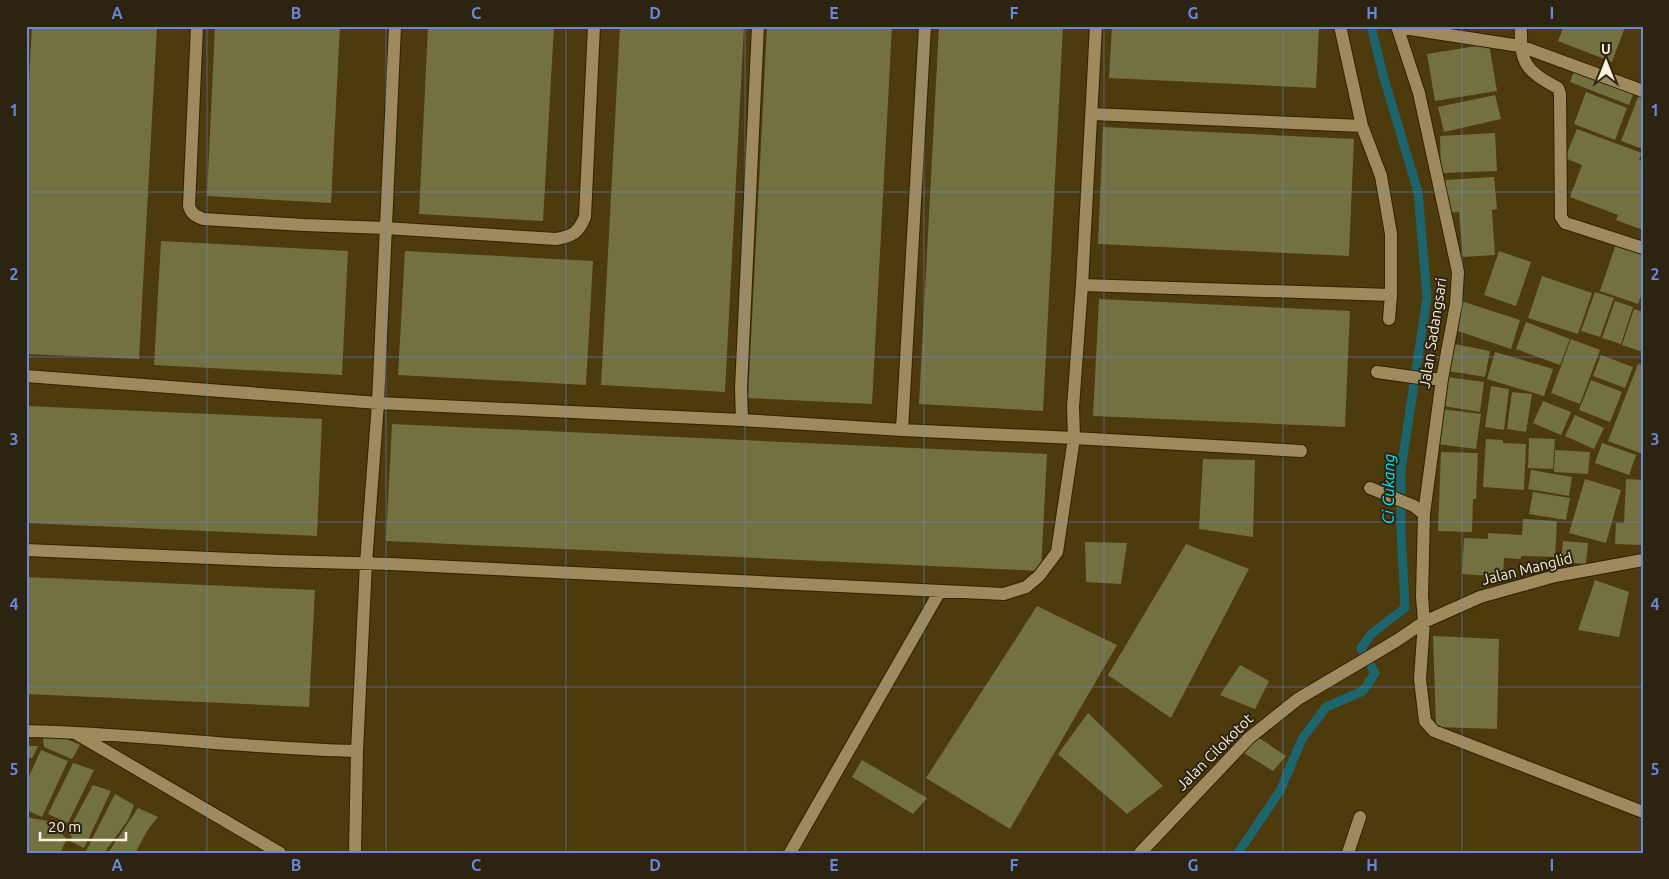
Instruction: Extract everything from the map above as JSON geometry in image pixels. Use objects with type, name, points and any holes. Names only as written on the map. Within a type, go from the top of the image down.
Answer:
[{"type":"street","points":[[197,26],[189,206],[191,213],[203,219],[556,239],[569,236],[580,229],[585,217],[594,26]]},
{"type":"street","points":[[355,853],[356,751],[366,563],[378,403],[395,26]]},
{"type":"street","points":[[742,420],[741,388],[758,26]]},
{"type":"street","points":[[902,430],[925,26]]},
{"type":"street","points":[[26,550],[366,563],[1004,594],[1026,587],[1040,576],[1058,552],[1074,438],[1073,407],[1082,285],[1096,26]]},
{"type":"street","points":[[1340,26],[1362,126],[1383,185],[1391,234],[1389,319]]},
{"type":"street","points":[[1520,26],[1520,46],[1527,68],[1537,77],[1558,88],[1560,94],[1561,217],[1565,222],[1572,225],[1643,248]]},
{"type":"street","points":[[1397,27],[1520,46],[1643,91]]},
{"type":"street","name":"Jalan Sadangsari","points":[[1397,27],[1419,93],[1458,272],[1456,304],[1419,510],[1424,622],[1420,679],[1425,721],[1434,731],[1643,812]]},
{"type":"street","points":[[1092,114],[1362,126]]},
{"type":"street","points":[[1082,285],[1391,295]]},
{"type":"street","points":[[1377,372],[1427,379],[1442,379]]},
{"type":"street","points":[[26,376],[378,403],[742,420],[1301,451]]},
{"type":"street","points":[[1370,488],[1390,495],[1419,510]]},
{"type":"street","name":"Jalan Manglid","points":[[1424,622],[1480,597],[1555,576],[1643,560]]},
{"type":"street","points":[[790,853],[940,591]]},
{"type":"street","name":"Jalan Cilokotot","points":[[1140,853],[1249,738],[1298,699],[1396,641],[1424,622]]},
{"type":"street","points":[[26,731],[73,732],[296,750],[356,751]]},
{"type":"street","points":[[73,732],[280,853]]},
{"type":"street","points":[[1348,853],[1360,818]]},
{"type":"building","points":[[32,26],[157,26],[139,359],[26,354],[26,137]]},
{"type":"building","points":[[215,26],[340,26],[331,203],[207,196]]},
{"type":"building","points":[[428,26],[554,26],[543,221],[419,214]]},
{"type":"building","points":[[620,26],[744,26],[725,392],[601,385]]},
{"type":"building","points":[[767,26],[892,26],[872,404],[748,398]]},
{"type":"building","points":[[939,26],[1063,26],[1043,411],[919,404]]},
{"type":"building","points":[[1112,26],[1284,26],[1319,28],[1316,88],[1109,78]]},
{"type":"building","points":[[1564,26],[1625,27],[1612,62],[1558,41]]},
{"type":"building","points":[[1489,44],[1497,91],[1435,101],[1427,54]]},
{"type":"building","points":[[1575,69],[1634,92],[1629,105],[1570,82]]},
{"type":"building","points":[[1586,92],[1627,108],[1615,140],[1574,124]]},
{"type":"building","points":[[1640,92],[1643,93],[1643,149],[1621,141]]},
{"type":"building","points":[[1495,95],[1501,119],[1444,132],[1438,107]]},
{"type":"building","points":[[1103,127],[1354,139],[1349,256],[1098,244]]},
{"type":"building","points":[[1577,129],[1642,153],[1639,160],[1643,161],[1643,230],[1616,220],[1618,215],[1570,197],[1582,165],[1565,158]]},
{"type":"building","points":[[1495,133],[1497,171],[1441,173],[1440,136]]},
{"type":"building","points":[[1494,177],[1497,209],[1492,210],[1495,255],[1463,257],[1459,212],[1447,213],[1445,180]]},
{"type":"building","points":[[161,241],[348,251],[342,375],[154,365]]},
{"type":"building","points":[[1616,244],[1643,254],[1643,291],[1638,304],[1600,291]]},
{"type":"building","points":[[405,251],[593,261],[586,385],[398,375]]},
{"type":"building","points":[[1499,251],[1531,262],[1516,306],[1484,295]]},
{"type":"building","points":[[1542,276],[1592,293],[1578,334],[1528,318]]},
{"type":"building","points":[[1595,292],[1614,298],[1600,337],[1581,331]]},
{"type":"building","points":[[1099,299],[1350,311],[1345,427],[1093,416]]},
{"type":"building","points":[[1461,301],[1520,320],[1511,349],[1452,329]]},
{"type":"building","points":[[1615,301],[1633,307],[1621,344],[1602,338]]},
{"type":"building","points":[[1634,309],[1643,312],[1643,352],[1622,345]]},
{"type":"building","points":[[1526,322],[1570,339],[1560,365],[1516,349]]},
{"type":"building","points":[[1571,339],[1600,350],[1580,404],[1551,393]]},
{"type":"building","points":[[1454,344],[1490,351],[1485,377],[1448,371]]},
{"type":"building","points":[[1495,352],[1553,369],[1544,396],[1487,379]]},
{"type":"building","points":[[1601,355],[1633,367],[1625,388],[1593,376]]},
{"type":"building","points":[[1638,364],[1643,365],[1643,454],[1608,441]]},
{"type":"building","points":[[1447,377],[1484,382],[1480,412],[1443,406]]},
{"type":"building","points":[[1591,380],[1622,392],[1610,422],[1579,410]]},
{"type":"building","points":[[1491,386],[1509,389],[1504,430],[1485,427]]},
{"type":"building","points":[[1512,392],[1532,394],[1526,432],[1507,429]]},
{"type":"building","points":[[1543,401],[1571,412],[1561,435],[1533,423]]},
{"type":"building","points":[[26,406],[322,419],[317,536],[26,523]]},
{"type":"building","points":[[1442,409],[1481,414],[1476,449],[1437,444]]},
{"type":"building","points":[[1575,415],[1604,428],[1594,449],[1565,436]]},
{"type":"building","points":[[392,424],[1047,454],[1041,571],[386,541]]},
{"type":"building","points":[[1529,438],[1555,439],[1553,469],[1528,468]]},
{"type":"building","points":[[1486,439],[1503,440],[1503,443],[1526,444],[1524,490],[1483,487]]},
{"type":"building","points":[[1602,443],[1636,455],[1629,475],[1595,463]]},
{"type":"building","points":[[1555,450],[1590,452],[1588,474],[1554,472]]},
{"type":"building","points":[[1441,452],[1478,453],[1476,499],[1473,499],[1472,532],[1438,531]]},
{"type":"building","points":[[1203,459],[1255,460],[1253,537],[1199,529]]},
{"type":"building","points":[[1531,470],[1572,477],[1569,496],[1528,489]]},
{"type":"building","points":[[1585,479],[1621,490],[1606,543],[1569,533]]},
{"type":"building","points":[[1626,479],[1643,480],[1643,545],[1615,544],[1616,523],[1624,523]]},
{"type":"building","points":[[1533,492],[1570,498],[1566,520],[1529,514]]},
{"type":"building","points":[[1523,519],[1557,521],[1555,557],[1521,556],[1521,559],[1504,558],[1503,577],[1462,574],[1464,538],[1488,539],[1488,533],[1522,535]]},
{"type":"building","points":[[1563,541],[1588,543],[1586,564],[1561,562]]},
{"type":"building","points":[[1085,542],[1127,543],[1121,584],[1086,582]]},
{"type":"building","points":[[1186,544],[1249,569],[1171,718],[1108,675]]},
{"type":"building","points":[[26,577],[315,590],[309,707],[26,694]]},
{"type":"building","points":[[1595,580],[1629,592],[1619,637],[1578,630]]},
{"type":"building","points":[[1037,606],[1117,645],[1010,829],[926,778]]},
{"type":"building","points":[[1433,636],[1499,639],[1497,729],[1436,727]]},
{"type":"building","points":[[1240,665],[1269,681],[1255,709],[1220,695]]},
{"type":"building","points":[[1088,713],[1163,786],[1127,814],[1058,754]]},
{"type":"building","points":[[51,732],[80,745],[72,759],[44,747],[43,739]]},
{"type":"building","points":[[1258,737],[1286,756],[1273,771],[1244,753]]},
{"type":"building","points":[[26,746],[38,746],[32,758],[26,757]]},
{"type":"building","points":[[41,750],[68,761],[42,817],[26,810],[26,783]]},
{"type":"building","points":[[862,760],[927,798],[913,814],[852,777]]},
{"type":"building","points":[[73,763],[94,770],[68,823],[48,814]]},
{"type":"building","points":[[93,785],[111,791],[84,848],[70,841],[72,836],[67,833]]},
{"type":"building","points":[[115,794],[134,805],[128,820],[104,853],[85,853]]},
{"type":"building","points":[[138,808],[158,817],[149,828],[135,853],[108,853]]},
{"type":"building","points":[[26,817],[48,821],[67,839],[60,853],[26,853]]},
{"type":"waterway","name":"Ci Cukang","points":[[1238,853],[1280,791],[1302,739],[1326,707],[1363,691],[1375,673],[1361,648],[1372,633],[1405,608],[1401,530],[1401,470],[1427,297],[1418,192],[1383,75],[1371,26]]}]
